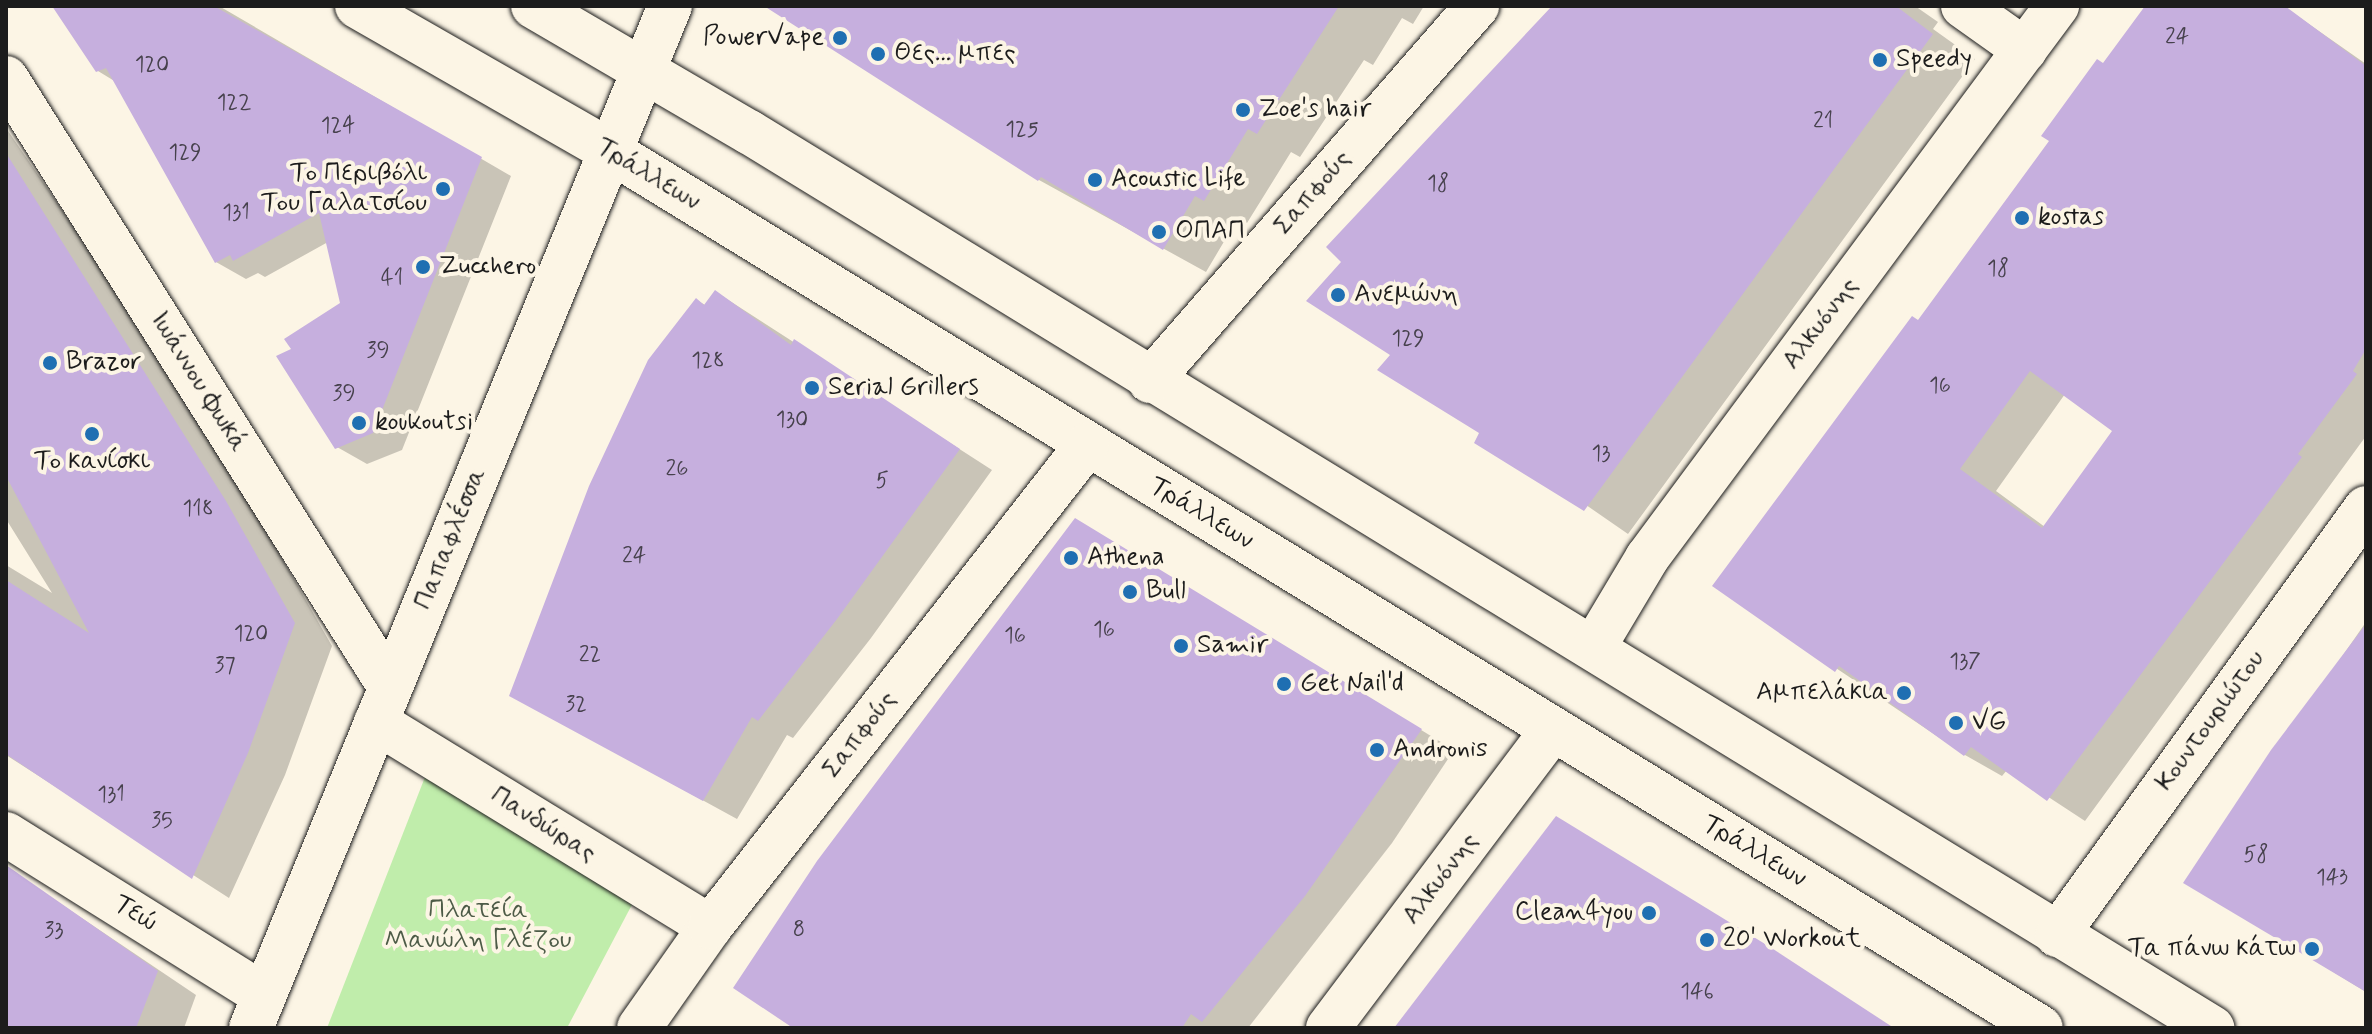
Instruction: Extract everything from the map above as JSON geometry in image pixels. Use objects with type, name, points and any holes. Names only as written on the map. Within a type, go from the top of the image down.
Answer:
[{"type":"street","name":"Τράλλεων","points":[[357,6],[610,151],[1553,729],[1984,1013],[2041,1028]]},
{"type":"street","points":[[533,6],[749,132],[1150,381],[1594,647],[2212,1028]]},
{"type":"street","name":"Παπαφλέσσα","points":[[257,1012],[670,6]]},
{"type":"street","name":"Σαπφούς","points":[[1150,381],[1477,6]]},
{"type":"street","points":[[1963,6],[2025,50]]},
{"type":"street","name":"Αλκυόνης","points":[[1594,647],[1647,558],[2057,6]]},
{"type":"street","name":"Ιωάννου Φωκά","points":[[6,78],[383,704]]},
{"type":"street","name":"Σαπφούς","points":[[645,1026],[710,927],[1087,445]]},
{"type":"street","name":"Κουντουριώτου","points":[[2057,935],[2366,508]]},
{"type":"street","name":"Πανδώρας","points":[[383,704],[710,927]]},
{"type":"street","name":"Αλκυόνης","points":[[1328,1028],[1553,729]]},
{"type":"street","name":"Τεώ","points":[[6,834],[257,1012]]},
{"type":"green space","name":"Πλατεία Μανώλη Γλέζου","points":[[425,777],[636,897],[567,1028],[327,1028]]},
{"type":"building","points":[[52,6],[214,6],[482,157],[373,433],[335,449],[276,356],[291,349],[284,339],[340,303],[319,213],[233,261],[230,255],[215,263],[106,68],[96,72]]},
{"type":"building","points":[[764,6],[1339,6],[1257,134],[1248,129],[1204,201],[1195,196],[1163,250],[1041,177],[1038,181]]},
{"type":"building","points":[[1552,6],[1896,6],[1933,34],[1584,511],[1474,443],[1479,433],[1377,370],[1390,355],[1306,301],[1341,262],[1326,247]]},
{"type":"building","points":[[2145,6],[2285,6],[2366,66],[2366,349],[2353,371],[2357,374],[2298,454],[2302,457],[2047,801],[1971,747],[1964,756],[1839,666],[1835,672],[1712,586],[1912,316],[1918,320],[2049,141],[2041,136],[2097,59],[2103,63]],"holes":[[[2030,371],[2112,431],[2042,528],[1960,469]]]},
{"type":"building","points":[[6,153],[226,501],[295,623],[248,753],[192,879],[6,754],[6,580],[89,633],[6,476]]},
{"type":"building","points":[[715,290],[791,345],[794,339],[960,449],[837,619],[758,721],[752,717],[703,801],[509,696],[589,486],[648,360],[696,298],[704,305]]},
{"type":"building","points":[[1075,518],[1422,729],[1305,896],[1202,1022],[1191,1014],[1182,1028],[793,1028],[733,988],[817,861]]},
{"type":"building","points":[[2366,624],[2366,992],[2183,883],[2271,750]]},
{"type":"building","points":[[1556,816],[1770,947],[1894,1028],[1394,1028]]},
{"type":"building","points":[[6,865],[158,971],[136,1028],[6,1028]]},
{"type":"place","name":"PowerVape","points":[[840,38]]},
{"type":"place","name":"Θες... μπες","points":[[878,54]]},
{"type":"place","name":"Speedy","points":[[1880,60]]},
{"type":"place","name":"Zoe's hair","points":[[1243,110]]},
{"type":"place","name":"Acoustic Life","points":[[1095,180]]},
{"type":"place","name":"Το Περιβόλι Του Γαλατσίου","points":[[443,189]]},
{"type":"place","name":"kostas","points":[[2022,218]]},
{"type":"place","name":"ΟΠΑΠ","points":[[1159,232]]},
{"type":"place","name":"Zucchero","points":[[423,267]]},
{"type":"place","name":"Ανεμώνη","points":[[1338,295]]},
{"type":"place","name":"Brazor","points":[[50,363]]},
{"type":"place","name":"Serial Grillers","points":[[812,388]]},
{"type":"place","name":"koukoutsi","points":[[359,423]]},
{"type":"place","name":"Το κανίσκι","points":[[92,434]]},
{"type":"place","name":"Athena","points":[[1071,558]]},
{"type":"place","name":"Bull","points":[[1130,592]]},
{"type":"place","name":"Samir","points":[[1181,646]]},
{"type":"place","name":"Get Nail'd","points":[[1284,684]]},
{"type":"place","name":"Αμπελάκια","points":[[1904,693]]},
{"type":"place","name":"VG","points":[[1956,723]]},
{"type":"place","name":"Andronis","points":[[1377,750]]},
{"type":"place","name":"Clean4you","points":[[1649,913]]},
{"type":"place","name":"20' Workout","points":[[1707,940]]},
{"type":"place","name":"Τα πάνω κάτω","points":[[2312,949]]}]
